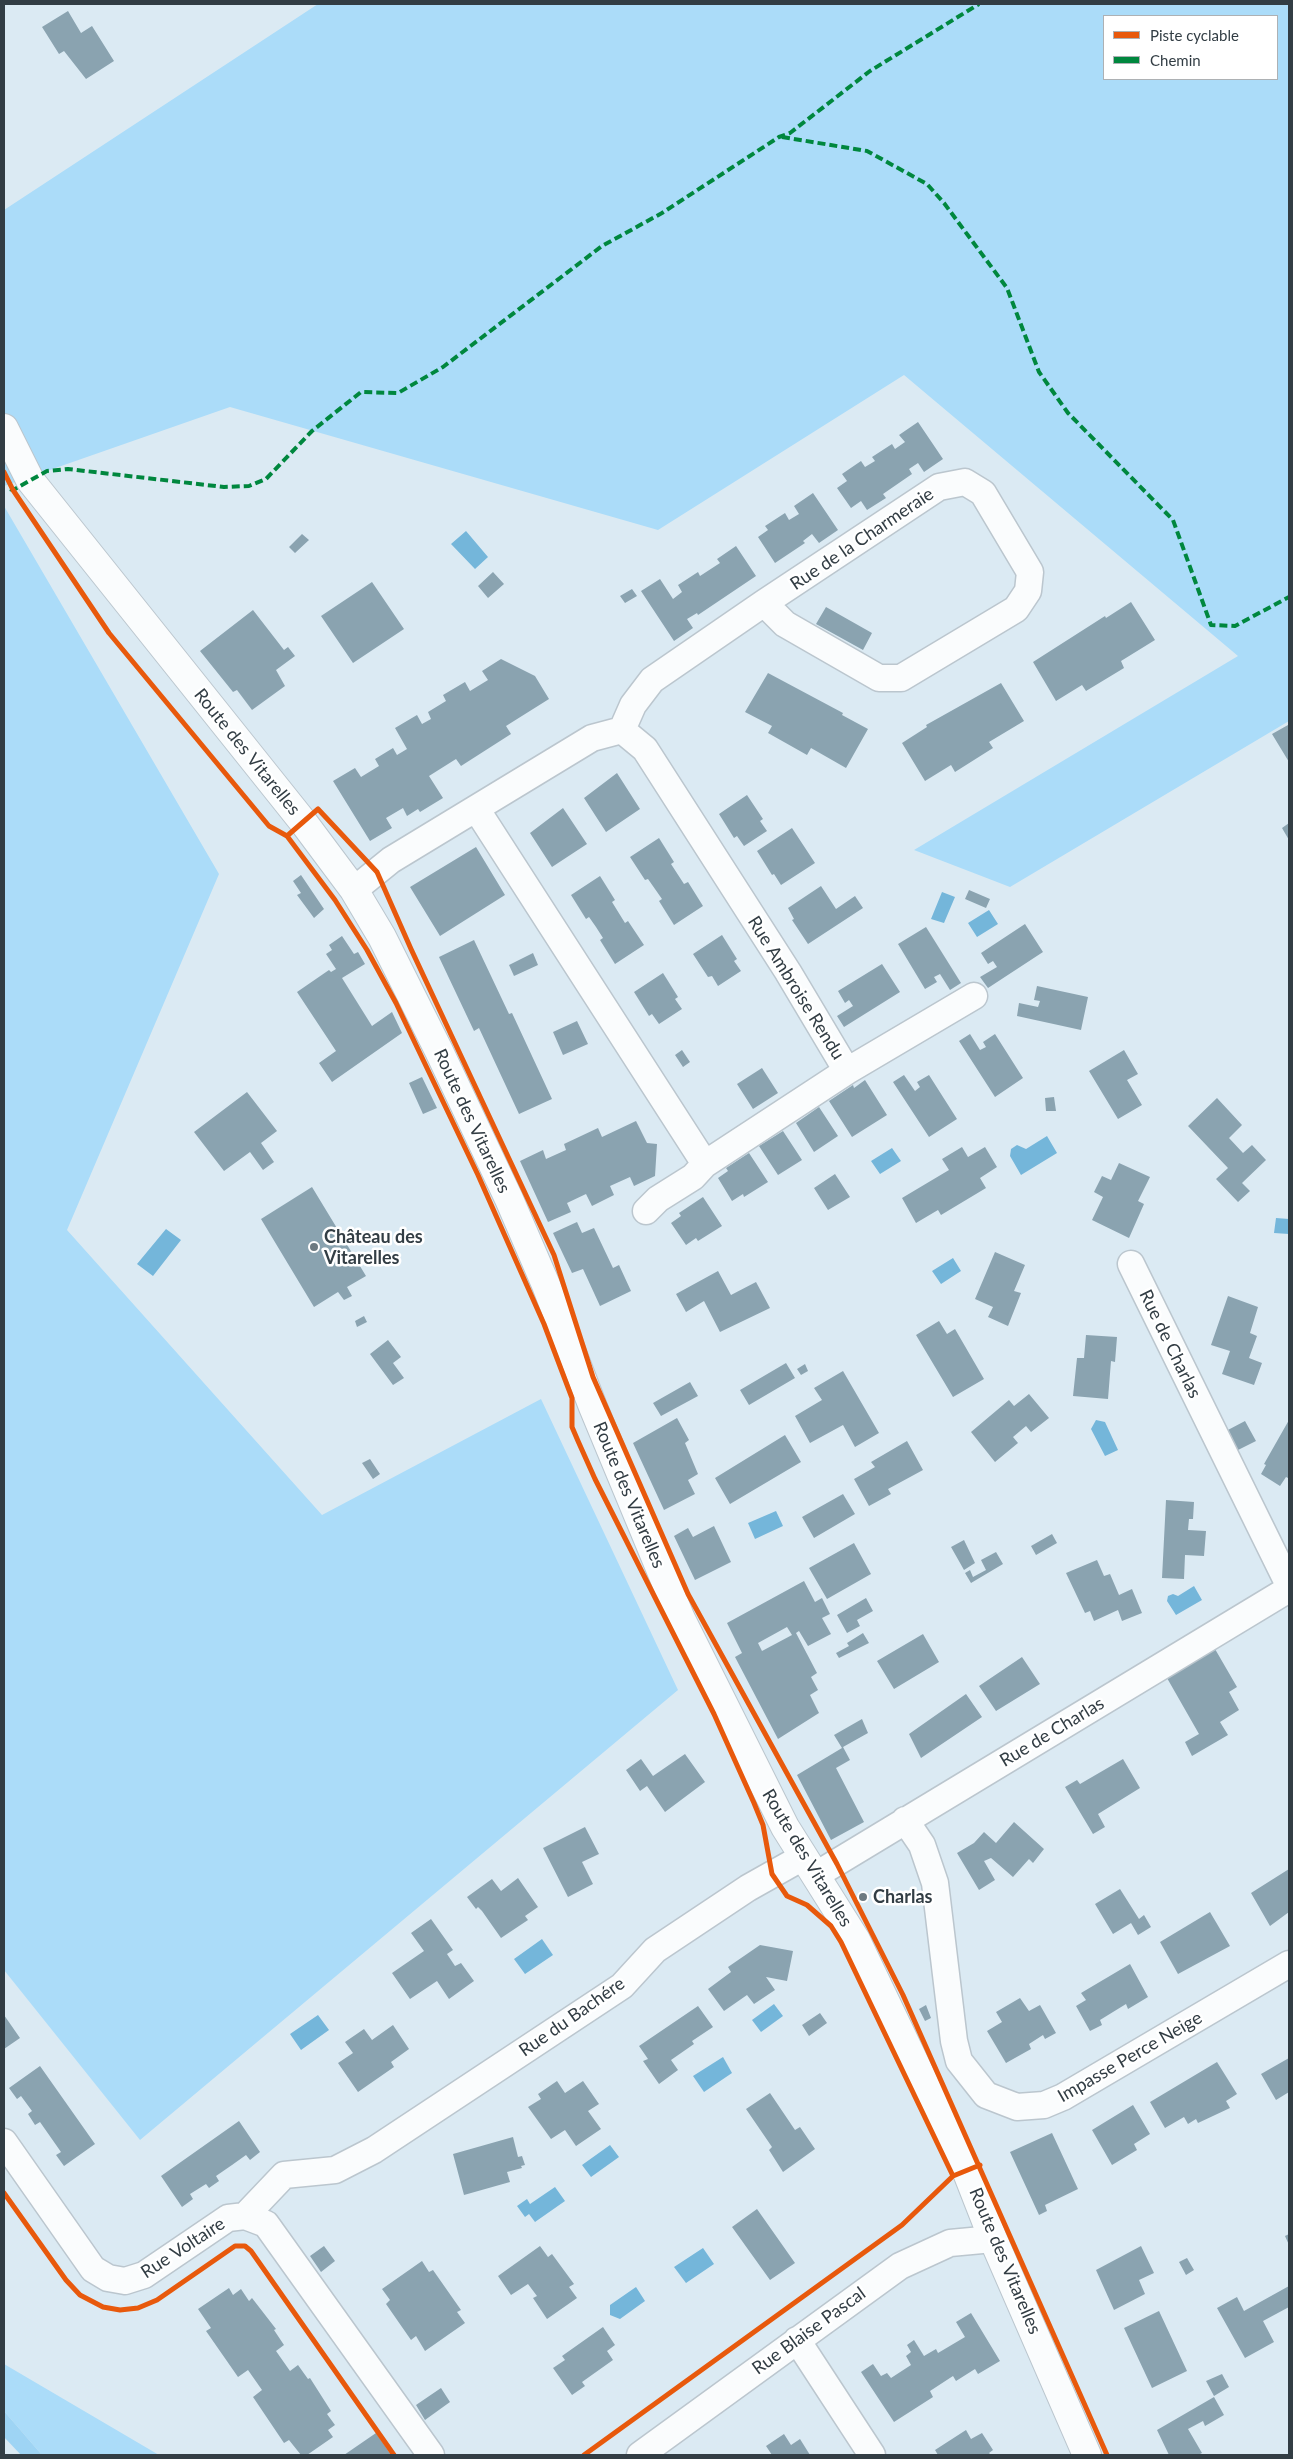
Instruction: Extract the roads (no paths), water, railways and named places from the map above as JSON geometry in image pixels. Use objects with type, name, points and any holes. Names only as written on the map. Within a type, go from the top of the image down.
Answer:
[{"type":"main road","name":"Route des Vitarelles","points":[[4,428],[30,480],[304,823],[354,890],[382,937],[439,1050],[509,1199],[546,1285],[593,1407],[681,1619],[785,1827],[856,1940],[966,2170],[993,2239],[1087,2455]]},
{"type":"street","name":"Rue de la Charmeraie","points":[[622,730],[633,705],[652,680],[764,603],[939,487],[965,482],[983,493],[1030,572],[1028,591],[1016,609],[901,678],[879,678],[785,624],[764,603]]},
{"type":"street","points":[[354,890],[391,860],[477,810],[592,738],[622,730]]},
{"type":"street","name":"Rue Ambroise Rendu","points":[[622,730],[645,749],[788,972],[848,1071],[705,1164],[693,1177],[658,1199],[646,1211]]},
{"type":"street","points":[[477,810],[705,1164]]},
{"type":"street","points":[[848,1071],[974,996]]},
{"type":"street","name":"Rue de Charlas","points":[[1131,1264],[1289,1585]]},
{"type":"street","name":"Rue de Charlas","points":[[810,1866],[905,1820],[1289,1589]]},
{"type":"street","name":"Impasse Perce Neige","points":[[905,1820],[922,1845],[935,1883],[954,2041],[959,2060],[986,2095],[1017,2107],[1044,2105],[1063,2097],[1289,1965]]},
{"type":"street","name":"Rue du Bachére","points":[[244,2216],[284,2175],[335,2170],[374,2150],[622,1986],[655,1950],[748,1888],[810,1866]]},
{"type":"street","name":"Rue Voltaire","points":[[4,2142],[93,2269],[108,2278],[125,2281],[144,2275],[228,2218],[244,2216],[266,2224],[431,2455]]},
{"type":"street","name":"Rue Blaise Pascal","points":[[640,2455],[900,2266],[950,2244],[993,2239]]},
{"type":"street","points":[[797,2340],[872,2455]]},
{"type":"place","name":"Château des Vitarelles","points":[[314,1247]]},
{"type":"place","name":"Charlas","points":[[863,1897]]}]
